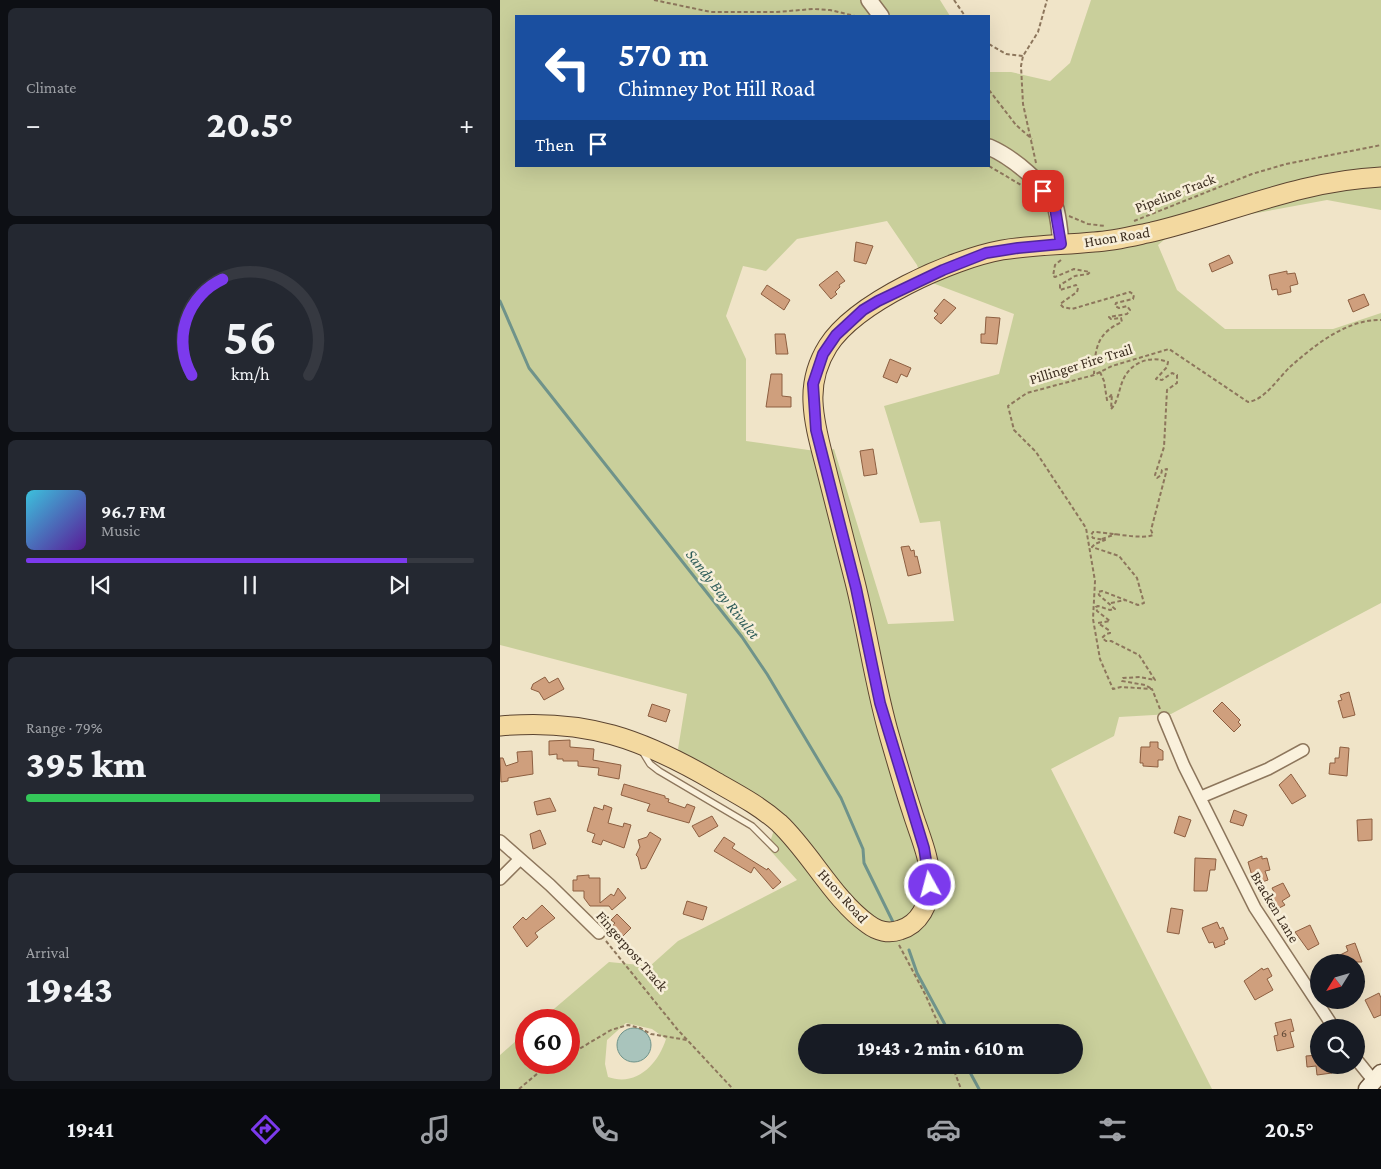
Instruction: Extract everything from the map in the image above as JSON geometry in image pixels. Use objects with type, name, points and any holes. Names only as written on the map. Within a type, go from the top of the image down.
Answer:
[{"type":"main road","name":"Huon Road","points":[[500,726],[543,723],[564,724],[608,733],[641,744],[701,773],[760,808],[791,836],[859,917],[875,928],[893,932],[908,927],[923,911],[929,894],[928,865],[878,694],[856,588],[816,430],[813,384],[818,365],[833,339],[852,320],[878,301],[943,270],[986,253],[1018,248],[1064,251],[1121,239],[1210,216],[1298,188],[1381,177]]},
{"type":"street","points":[[869,0],[880,15]]},
{"type":"street","points":[[990,147],[1007,155],[1028,182],[1055,208],[1064,251]]},
{"type":"street","name":"Bracken Lane","points":[[1164,718],[1255,908],[1328,1019]]},
{"type":"street","points":[[1201,797],[1268,769],[1303,750]]},
{"type":"street","name":"Fingerpost Track","points":[[500,841],[598,933]]},
{"type":"street","points":[[500,879],[520,859]]},
{"type":"street","points":[[1365,1070],[1374,1080]]},
{"type":"lane","points":[[641,744],[642,752],[650,764],[752,826],[775,849]]},
{"type":"path","points":[[654,0],[711,12],[776,12],[813,9],[830,10],[851,15]]},
{"type":"path","points":[[954,0],[965,15]]},
{"type":"path","points":[[990,166],[1028,182],[1036,164],[1023,104],[1021,66],[1023,56],[1038,32],[1046,0]]},
{"type":"path","points":[[990,45],[1006,54],[1023,56]]},
{"type":"path","points":[[990,91],[1016,124],[1032,139]]},
{"type":"path","name":"Pipeline Track","points":[[1127,222],[1252,174],[1286,164],[1381,145]]},
{"type":"path","points":[[1055,208],[1088,224],[1106,226]]},
{"type":"path","points":[[1064,251],[1055,265],[1053,276],[1056,277],[1074,269],[1090,272],[1075,276],[1060,285],[1060,290],[1076,285],[1078,288],[1077,292],[1060,304],[1063,307],[1072,308],[1130,292],[1134,295],[1133,299],[1116,303],[1115,306],[1119,308],[1127,306],[1130,310],[1127,314],[1109,317],[1111,319],[1121,318],[1122,322],[1108,328],[1101,337],[1095,355],[1094,375]]},
{"type":"path","name":"Pillinger Fire Trail","points":[[1152,689],[1121,687],[1113,689],[1100,659],[1093,619],[1095,580],[1086,528],[1036,452],[1014,430],[1008,406],[1026,392],[1094,375],[1112,366],[1169,349],[1248,402],[1256,401],[1291,366],[1332,334],[1370,320],[1381,320]]},
{"type":"path","points":[[1100,372],[1104,381],[1107,400],[1112,394],[1111,409],[1123,379],[1140,361],[1159,358],[1168,362],[1167,367],[1156,379],[1162,380],[1172,373],[1177,375],[1177,383],[1167,390],[1164,447],[1155,475],[1157,478],[1161,475],[1162,470],[1167,469],[1151,530],[1153,535],[1146,538],[1119,533],[1093,532],[1091,535],[1093,538],[1102,539],[1119,533]]},
{"type":"path","points":[[1102,539],[1105,540],[1092,547],[1119,556],[1137,578],[1144,603],[1138,605],[1128,600],[1098,592],[1115,609],[1110,610],[1096,607],[1097,611],[1110,621],[1098,624],[1110,631],[1110,634],[1106,634],[1102,638],[1139,655],[1155,680],[1140,677],[1123,678],[1122,681],[1152,689],[1164,718]]},
{"type":"path","points":[[1111,603],[1128,600]]},
{"type":"path","points":[[893,932],[938,1024]]},
{"type":"path","name":"Fingerpost Track","points":[[598,933],[733,1089]]},
{"type":"path","points":[[580,1048],[611,1030],[628,1025],[640,1028],[651,1034],[690,1040]]},
{"type":"path","points":[[519,1089],[536,1074]]},
{"type":"path","points":[[955,1074],[961,1089]]},
{"type":"green space","points":[[500,0],[940,0],[949,15],[515,15],[515,167],[990,167],[990,72],[1011,72],[1050,81],[1070,63],[1091,0],[1381,0],[1381,210],[1327,200],[1235,217],[1183,224],[1158,245],[1177,290],[1225,329],[1333,329],[1381,313],[1381,603],[1171,714],[1119,717],[1114,736],[1051,769],[1212,1089],[500,1089],[500,1055],[515,1042],[515,1074],[580,1074],[580,1009],[554,1009],[609,962],[650,966],[678,941],[797,880],[768,848],[777,821],[701,773],[678,749],[687,694],[500,645]],"holes":[[[887,221],[917,265],[922,279],[1014,314],[999,374],[884,406],[920,523],[940,521],[954,621],[888,624],[834,449],[822,452],[746,441],[746,359],[726,316],[743,266],[766,271],[797,239]],[[626,1023],[652,1029],[666,1039],[652,1065],[637,1076],[628,1079],[608,1077],[605,1064],[607,1040]]]},
{"type":"water","points":[[634,1028],[646,1033],[651,1045],[646,1057],[634,1062],[622,1057],[617,1045],[622,1033]]},
{"type":"building","points":[[856,242],[873,246],[866,264],[854,261]]},
{"type":"building","points":[[1229,255],[1233,263],[1212,272],[1209,264]]},
{"type":"building","points":[[837,271],[845,281],[839,285],[840,287],[835,292],[837,294],[831,299],[819,285]]},
{"type":"building","points":[[1287,271],[1287,274],[1295,273],[1298,284],[1290,286],[1291,292],[1278,295],[1277,289],[1272,290],[1269,275]]},
{"type":"building","points":[[767,285],[790,300],[784,310],[761,294]]},
{"type":"building","points":[[1364,294],[1369,305],[1353,312],[1348,300]]},
{"type":"building","points":[[944,299],[956,308],[941,324],[934,318],[938,314],[934,311]]},
{"type":"building","points":[[986,317],[1000,318],[997,344],[981,343],[981,334],[985,334]]},
{"type":"building","points":[[775,334],[785,334],[788,354],[776,354]]},
{"type":"building","points":[[890,359],[911,368],[907,377],[901,374],[897,383],[883,377]]},
{"type":"building","points":[[771,374],[782,374],[782,396],[791,397],[791,407],[766,407]]},
{"type":"building","points":[[873,449],[877,474],[864,476],[860,451]]},
{"type":"building","points":[[909,546],[911,551],[914,550],[915,557],[917,556],[921,573],[908,576],[901,547]]},
{"type":"building","points":[[545,677],[549,683],[558,678],[564,689],[544,700],[539,692],[531,689],[533,684]]},
{"type":"building","points":[[1349,692],[1355,715],[1343,718],[1338,701],[1342,700],[1340,695]]},
{"type":"building","points":[[1222,702],[1240,720],[1238,722],[1241,725],[1234,732],[1213,711]]},
{"type":"building","points":[[652,704],[670,710],[666,722],[648,716]]},
{"type":"building","points":[[570,740],[570,747],[594,749],[593,760],[621,765],[619,779],[598,775],[599,768],[578,766],[578,761],[563,761],[563,759],[557,759],[557,754],[549,755],[549,741]]},
{"type":"building","points":[[1150,742],[1158,742],[1158,748],[1163,751],[1163,760],[1158,760],[1158,767],[1143,766],[1143,763],[1140,763],[1141,747],[1150,747]]},
{"type":"building","points":[[1340,747],[1349,748],[1347,776],[1329,774],[1330,763],[1335,763],[1335,758],[1339,758]]},
{"type":"building","points":[[532,751],[533,774],[508,778],[508,781],[501,782],[500,758],[503,758],[506,766],[518,762],[517,752]]},
{"type":"building","points":[[1291,774],[1306,796],[1292,804],[1279,785]]},
{"type":"building","points":[[624,784],[665,796],[665,798],[669,799],[668,802],[685,808],[687,804],[695,807],[689,823],[647,811],[650,804],[621,795]]},
{"type":"building","points":[[550,798],[556,811],[537,815],[534,802]]},
{"type":"building","points":[[604,805],[612,808],[608,823],[623,827],[624,823],[631,825],[624,848],[603,840],[601,845],[592,842],[595,834],[587,831],[594,807],[603,810]]},
{"type":"building","points":[[1234,810],[1247,815],[1243,826],[1230,822]]},
{"type":"building","points":[[712,816],[718,826],[699,837],[692,826]]},
{"type":"building","points":[[1179,816],[1191,820],[1185,837],[1174,833]]},
{"type":"building","points":[[1372,819],[1372,840],[1358,841],[1357,820]]},
{"type":"building","points":[[540,830],[546,844],[533,849],[530,834]]},
{"type":"building","points":[[650,832],[661,839],[646,868],[641,869],[636,855],[640,847],[638,840],[647,837]]},
{"type":"building","points":[[724,837],[735,844],[732,848],[767,870],[768,868],[781,882],[773,889],[754,867],[751,873],[714,851]]},
{"type":"building","points":[[1262,856],[1262,859],[1267,858],[1270,870],[1265,871],[1268,880],[1259,883],[1256,874],[1252,876],[1248,862]]},
{"type":"building","points":[[1195,858],[1216,859],[1215,870],[1210,870],[1207,891],[1194,891]]},
{"type":"building","points":[[589,875],[589,878],[600,878],[600,903],[611,894],[614,896],[618,888],[626,898],[612,910],[609,906],[590,906],[584,898],[584,891],[573,891],[573,880],[577,880],[577,876]]},
{"type":"building","points":[[1283,883],[1290,896],[1282,901],[1285,905],[1277,909],[1268,895],[1274,892],[1272,888]]},
{"type":"building","points":[[687,901],[707,907],[703,920],[683,914]]},
{"type":"building","points":[[542,905],[555,918],[535,933],[538,937],[527,947],[513,927],[523,917],[526,920]]},
{"type":"building","points":[[1171,908],[1183,910],[1179,934],[1167,932]]},
{"type":"building","points":[[617,914],[631,928],[623,936],[611,920]]},
{"type":"building","points":[[1217,922],[1220,929],[1223,927],[1228,939],[1224,941],[1225,944],[1215,948],[1213,942],[1209,943],[1202,928]]},
{"type":"building","points":[[1310,925],[1319,944],[1308,950],[1295,932]]},
{"type":"building","points":[[1355,943],[1359,954],[1342,954],[1348,951],[1346,946]]},
{"type":"building","points":[[1262,968],[1263,970],[1268,968],[1272,976],[1267,979],[1273,990],[1255,1000],[1244,981]]},
{"type":"building","points":[[1379,993],[1381,998],[1381,1015],[1374,1018],[1365,1000]]},
{"type":"building","points":[[1291,1019],[1294,1031],[1290,1032],[1294,1047],[1277,1051],[1274,1036],[1278,1035],[1275,1023]]},
{"type":"building","points":[[1306,1056],[1310,1056],[1310,1067],[1307,1067]]},
{"type":"waterway","name":"Sandy Bay Rivulet","points":[[500,301],[529,368],[742,637],[767,674],[841,798],[863,849],[864,863],[893,922]]},
{"type":"waterway","name":"Sandy Bay Rivulet","points":[[909,950],[917,973],[945,1024]]},
{"type":"waterway","name":"Sandy Bay Rivulet","points":[[971,1074],[979,1089]]},
{"type":"route","points":[[930,885],[924,848],[880,703],[856,588],[816,430],[812,395],[813,384],[823,354],[836,335],[863,310],[878,301],[943,270],[986,253],[1061,244],[1055,208],[1050,198],[1043,191]]}]
